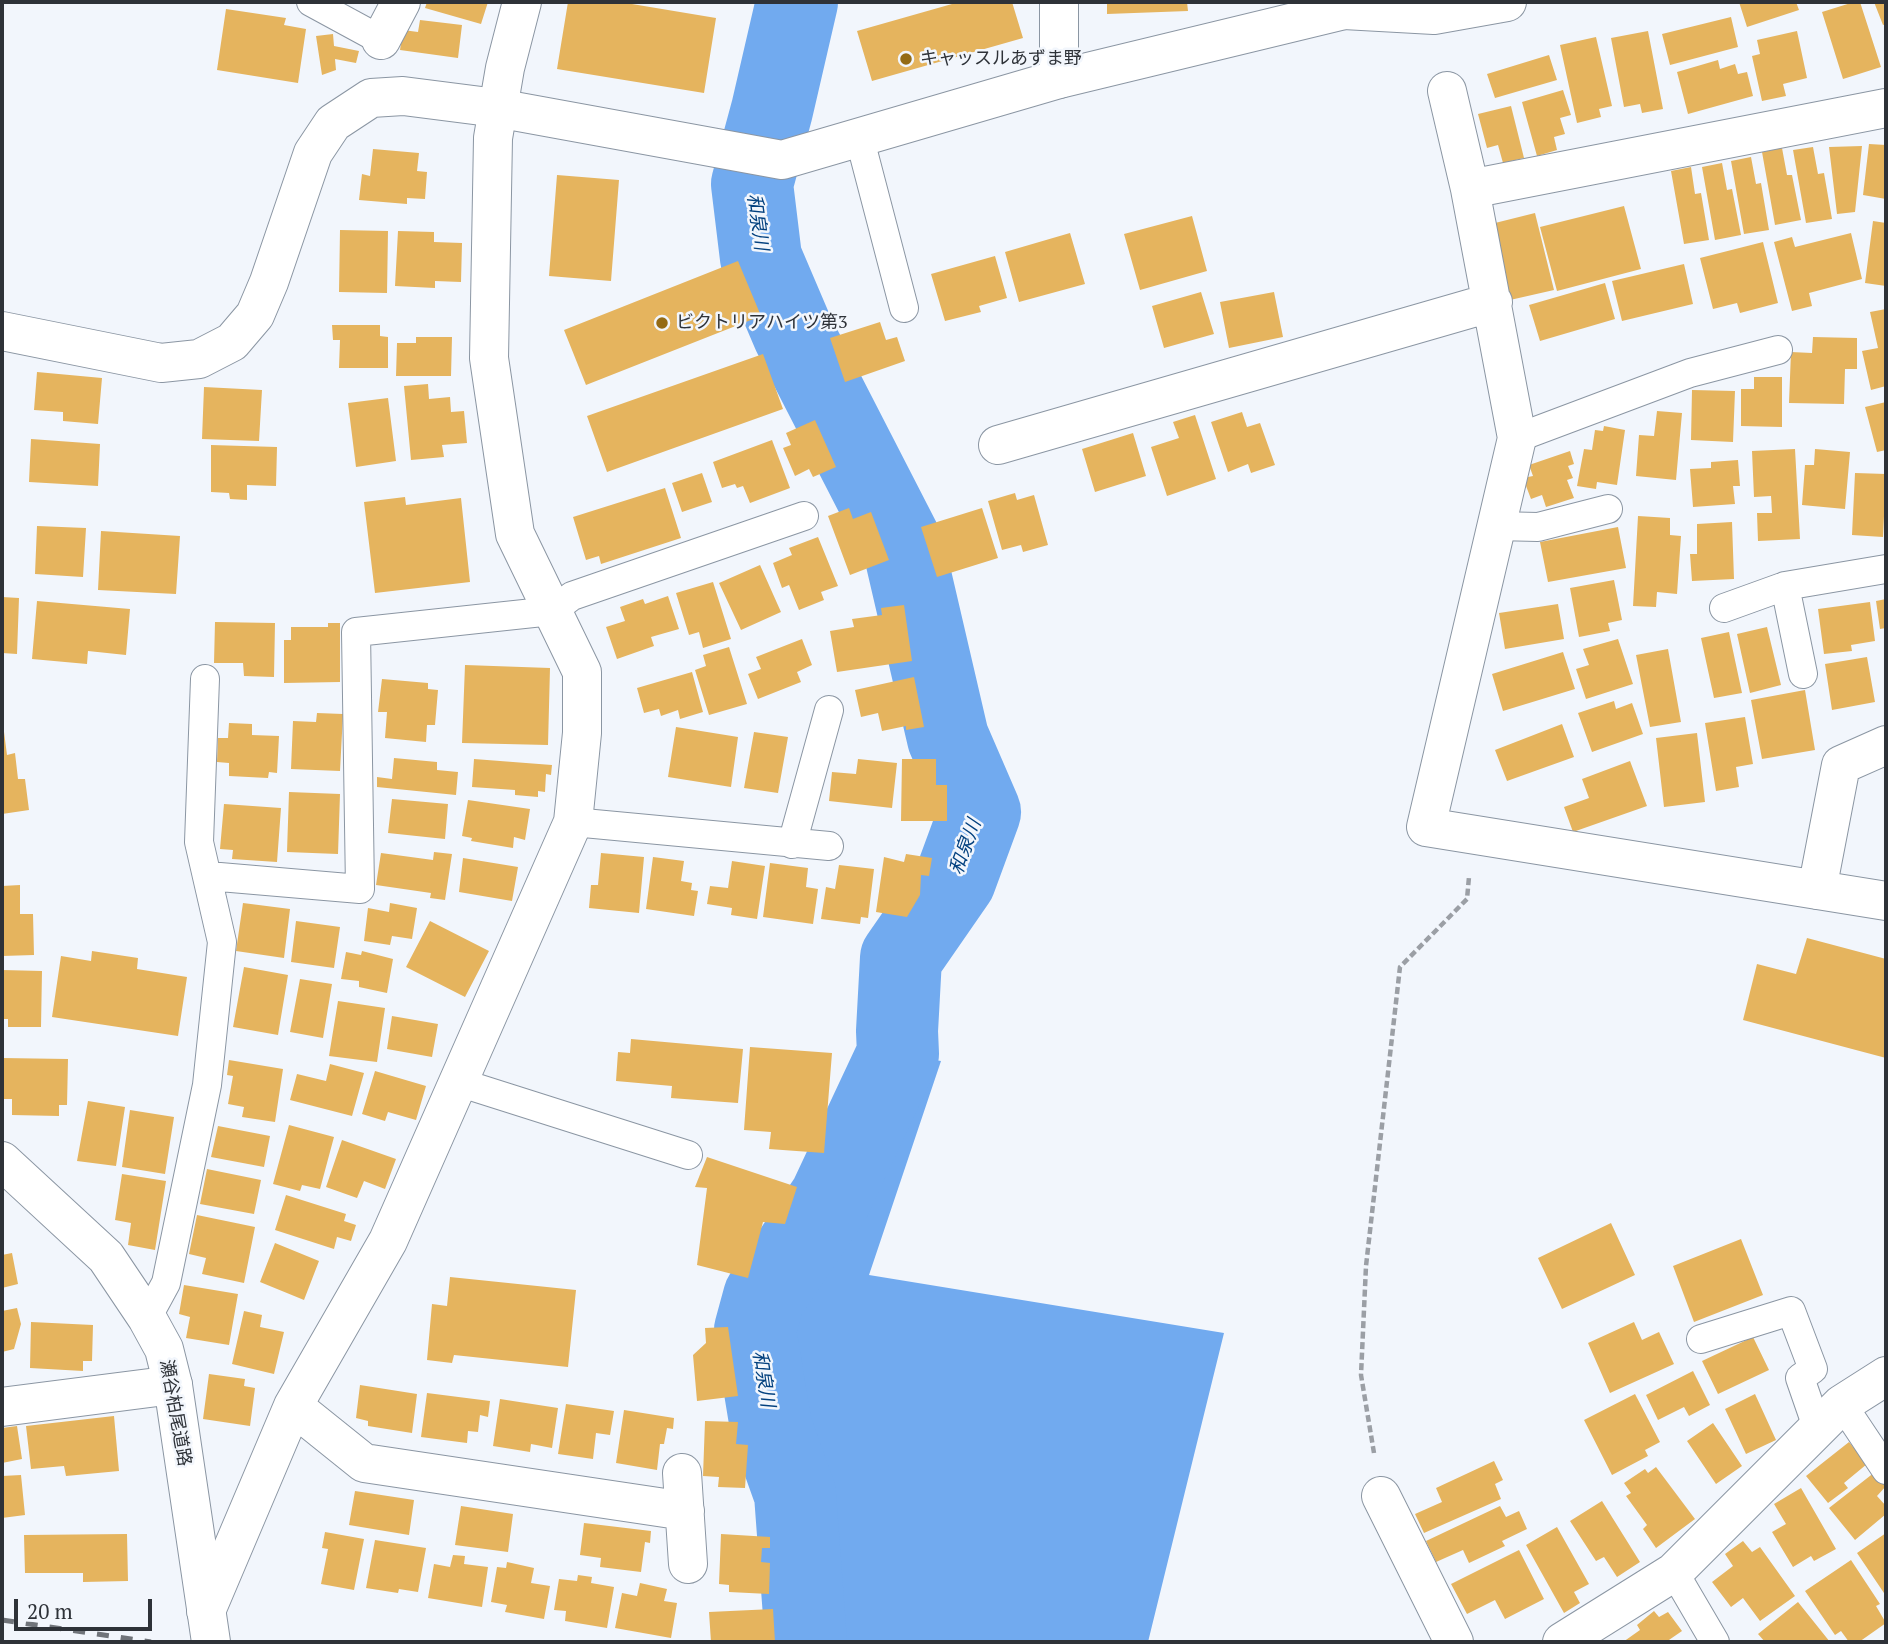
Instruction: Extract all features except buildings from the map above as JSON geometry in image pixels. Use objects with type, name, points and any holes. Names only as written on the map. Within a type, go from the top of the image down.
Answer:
[{"type":"street","points":[[381,40],[401,2]]},
{"type":"street","points":[[209,1627],[293,1406],[388,1241],[573,822],[582,733],[582,672],[514,534],[489,358],[493,138],[497,108],[522,2]]},
{"type":"street","points":[[1059,2],[1059,79]]},
{"type":"street","points":[[2,331],[160,363],[199,359],[232,342],[255,315],[313,153],[333,122],[371,98],[403,96],[497,108],[766,158],[859,136],[1059,79],[1344,6],[1434,15],[1507,2]]},
{"type":"street","points":[[1447,91],[1493,302],[1517,438],[1426,827],[1886,901]]},
{"type":"street","points":[[1470,189],[1886,108]]},
{"type":"street","points":[[998,445],[1493,302]]},
{"type":"street","points":[[1817,890],[1841,765],[1886,745]]},
{"type":"street","name":"瀬谷柏尾道路","points":[[2,1161],[106,1257],[147,1318],[164,1349],[173,1385],[209,1627]]},
{"type":"street","points":[[1562,1642],[1674,1572],[1829,1416],[1886,1376]]},
{"type":"street","points":[[2,1407],[173,1385]]},
{"type":"street","points":[[293,1406],[365,1463],[684,1511]]},
{"type":"street","points":[[682,1473],[688,1564]]},
{"type":"street","points":[[1381,1496],[1454,1642]]},
{"type":"lane","points":[[311,2],[381,40]]},
{"type":"lane","points":[[859,136],[904,308]]},
{"type":"lane","points":[[1517,438],[1690,373],[1779,350]]},
{"type":"lane","points":[[1496,526],[1538,527],[1608,509]]},
{"type":"lane","points":[[208,876],[360,889],[356,632],[552,611],[572,596],[804,516]]},
{"type":"lane","points":[[1724,608],[1785,586],[1886,569]]},
{"type":"lane","points":[[1785,586],[1803,674]]},
{"type":"lane","points":[[147,1318],[166,1283],[207,1085],[222,942],[199,842],[205,679]]},
{"type":"lane","points":[[792,844],[829,710]]},
{"type":"lane","points":[[573,822],[829,846]]},
{"type":"lane","points":[[458,1082],[688,1155]]},
{"type":"lane","points":[[1701,1339],[1791,1311],[1813,1368],[1800,1378],[1829,1416],[1886,1470]]},
{"type":"lane","points":[[1674,1572],[1715,1642]]},
{"type":"path","points":[[1381,1496],[1361,1375],[1366,1266],[1400,967],[1467,899],[1473,835]]},
{"type":"water","points":[[898,1054],[941,1061],[869,1275],[1224,1333],[1148,1642],[812,1642],[769,1370],[769,1301],[797,1245],[830,1199]]},
{"type":"waterway","name":"和泉川","points":[[797,2],[752,184],[761,258],[793,333],[904,549],[948,738],[980,812],[955,880],[901,958],[898,1054],[830,1199],[764,1297],[755,1330],[771,1427],[795,1494],[806,1642]]},
{"type":"railway","points":[[2,1620],[151,1642]]},
{"type":"place","name":"キャッスルあずま野","points":[[906,59]]},
{"type":"place","name":"ビクトリアハイツ第3","points":[[662,323]]}]
